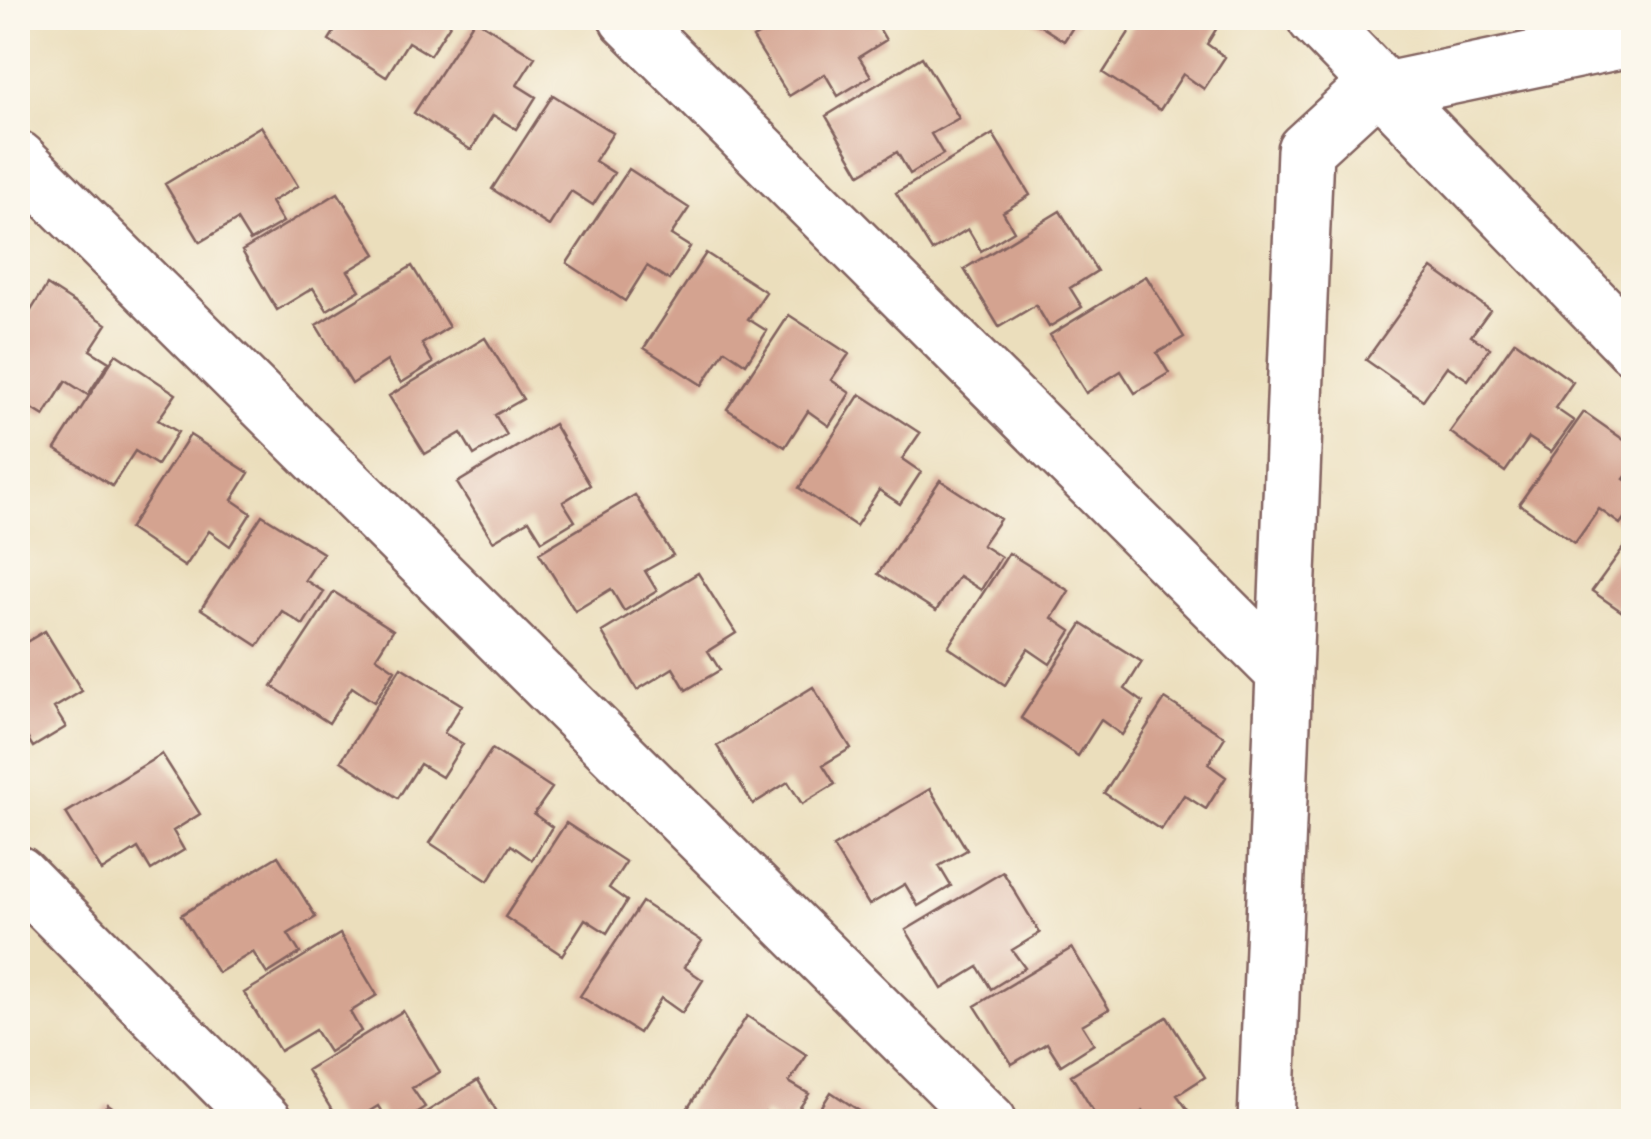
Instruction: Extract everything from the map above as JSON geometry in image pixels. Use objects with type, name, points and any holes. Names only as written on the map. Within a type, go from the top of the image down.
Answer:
[{"type":"street","points":[[626,18],[1284,673]]},
{"type":"street","points":[[1316,18],[1634,347]]},
{"type":"street","points":[[1266,1122],[1305,150],[1382,86],[1634,38]]},
{"type":"street","points":[[18,159],[989,1122]]},
{"type":"street","points":[[18,874],[264,1122]]},
{"type":"building","points":[[343,18],[442,18],[451,23],[430,55],[408,42],[386,77],[329,40]]},
{"type":"building","points":[[787,18],[873,18],[886,40],[859,57],[871,76],[838,96],[825,74],[789,96],[753,38]]},
{"type":"building","points":[[1028,18],[1079,18],[1064,41]]},
{"type":"building","points":[[1138,18],[1223,18],[1207,44],[1225,57],[1204,89],[1183,74],[1160,110],[1103,73]]},
{"type":"building","points":[[475,19],[535,57],[517,85],[536,97],[516,129],[493,115],[471,150],[414,113]]},
{"type":"building","points":[[922,57],[959,118],[931,134],[943,154],[910,174],[897,152],[860,174],[826,116]]},
{"type":"building","points":[[553,95],[613,133],[595,161],[614,173],[593,205],[571,191],[549,226],[492,189]]},
{"type":"building","points":[[261,126],[298,186],[271,202],[283,222],[250,241],[237,220],[200,242],[165,184]]},
{"type":"building","points":[[993,134],[1030,195],[1003,212],[1014,231],[981,251],[968,229],[932,251],[896,193]]},
{"type":"building","points":[[629,169],[689,208],[671,235],[690,247],[669,280],[647,266],[625,301],[567,263]]},
{"type":"building","points":[[338,193],[376,254],[348,271],[360,290],[327,310],[313,288],[277,310],[242,251]]},
{"type":"building","points":[[1060,211],[1097,271],[1070,288],[1082,307],[1049,327],[1036,305],[999,327],[964,269]]},
{"type":"building","points":[[706,253],[766,292],[748,319],[767,331],[746,364],[725,350],[702,385],[644,348]]},
{"type":"building","points":[[412,266],[449,327],[422,344],[433,363],[401,383],[387,361],[352,384],[316,325]]},
{"type":"building","points":[[1432,268],[1490,310],[1471,336],[1490,348],[1468,380],[1447,366],[1423,400],[1366,360]]},
{"type":"building","points":[[1146,276],[1184,337],[1157,353],[1169,373],[1135,393],[1121,371],[1086,393],[1050,335]]},
{"type":"building","points":[[47,285],[107,324],[90,350],[109,362],[88,395],[66,381],[44,416],[18,400],[18,331]]},
{"type":"building","points":[[789,315],[849,354],[831,380],[850,393],[829,426],[808,411],[785,447],[727,409]]},
{"type":"building","points":[[485,338],[523,399],[495,415],[507,435],[474,455],[461,433],[425,454],[389,396]]},
{"type":"building","points":[[1515,341],[1573,382],[1555,408],[1574,421],[1551,452],[1529,438],[1505,472],[1450,432]]},
{"type":"building","points":[[116,354],[176,394],[158,420],[178,432],[157,465],[135,451],[112,486],[55,449]]},
{"type":"building","points":[[860,394],[920,433],[902,459],[921,472],[900,504],[879,490],[856,526],[799,488]]},
{"type":"building","points":[[1584,412],[1634,447],[1634,466],[1624,479],[1634,486],[1634,505],[1620,524],[1599,509],[1575,543],[1519,504]]},
{"type":"building","points":[[554,424],[590,485],[563,502],[575,521],[542,541],[529,520],[493,541],[457,483]]},
{"type":"building","points":[[190,435],[249,473],[232,500],[251,513],[230,546],[209,531],[185,567],[129,529]]},
{"type":"building","points":[[940,480],[1000,519],[982,545],[1001,557],[981,590],[959,576],[936,611],[878,574]]},
{"type":"building","points":[[635,495],[673,555],[645,571],[657,591],[624,611],[611,589],[575,611],[539,553]]},
{"type":"building","points":[[262,515],[323,553],[305,580],[324,592],[303,625],[282,611],[258,646],[201,609]]},
{"type":"building","points":[[1634,533],[1634,620],[1592,591]]},
{"type":"building","points":[[1009,553],[1069,591],[1052,618],[1071,631],[1050,664],[1028,649],[1005,685],[948,647]]},
{"type":"building","points":[[698,573],[736,633],[708,651],[720,670],[686,690],[673,668],[637,690],[602,632]]},
{"type":"building","points":[[334,592],[393,630],[376,657],[395,670],[374,702],[352,687],[329,723],[272,686]]},
{"type":"building","points":[[1082,624],[1142,662],[1125,689],[1143,702],[1122,735],[1101,720],[1078,756],[1021,718]]},
{"type":"building","points":[[45,631],[82,691],[54,708],[66,727],[33,747],[18,727],[18,647]]},
{"type":"building","points":[[401,667],[462,705],[444,733],[463,744],[442,777],[420,764],[398,798],[341,761]]},
{"type":"building","points":[[813,687],[851,748],[823,765],[835,784],[802,804],[788,782],[753,804],[717,746]]},
{"type":"building","points":[[1165,699],[1225,737],[1208,764],[1226,777],[1206,809],[1184,795],[1161,830],[1104,793]]},
{"type":"building","points":[[492,749],[552,788],[534,814],[552,827],[532,860],[511,845],[488,881],[430,843]]},
{"type":"building","points":[[162,754],[200,814],[173,831],[184,850],[151,870],[138,848],[102,871],[66,813]]},
{"type":"building","points":[[930,789],[967,850],[939,866],[951,886],[918,906],[905,884],[869,905],[833,847]]},
{"type":"building","points":[[566,823],[626,862],[609,888],[627,901],[607,933],[585,919],[562,955],[505,917]]},
{"type":"building","points":[[278,856],[316,917],[288,934],[300,953],[267,974],[253,952],[218,973],[181,915]]},
{"type":"building","points":[[1003,872],[1040,933],[1012,950],[1025,968],[991,989],[978,967],[942,989],[906,930]]},
{"type":"building","points":[[642,902],[702,941],[684,967],[703,980],[682,1013],[661,998],[639,1033],[580,996]]},
{"type":"building","points":[[340,934],[377,995],[350,1012],[361,1031],[329,1052],[315,1030],[280,1051],[244,993]]},
{"type":"building","points":[[1072,948],[1109,1009],[1082,1025],[1094,1044],[1061,1065],[1047,1043],[1012,1064],[975,1006]]},
{"type":"building","points":[[403,1011],[440,1072],[412,1088],[425,1107],[401,1122],[388,1122],[378,1106],[352,1122],[339,1122],[307,1070]]},
{"type":"building","points":[[747,1016],[807,1055],[789,1082],[809,1094],[790,1122],[779,1122],[765,1113],[760,1122],[703,1122],[686,1111]]},
{"type":"building","points":[[1167,1017],[1205,1077],[1177,1095],[1190,1113],[1176,1122],[1149,1122],[1143,1111],[1126,1122],[1100,1122],[1071,1075]]},
{"type":"building","points":[[478,1080],[503,1122],[410,1122]]},
{"type":"building","points":[[831,1092],[876,1122],[812,1122]]},
{"type":"building","points":[[108,1105],[132,1122],[97,1122]]}]
